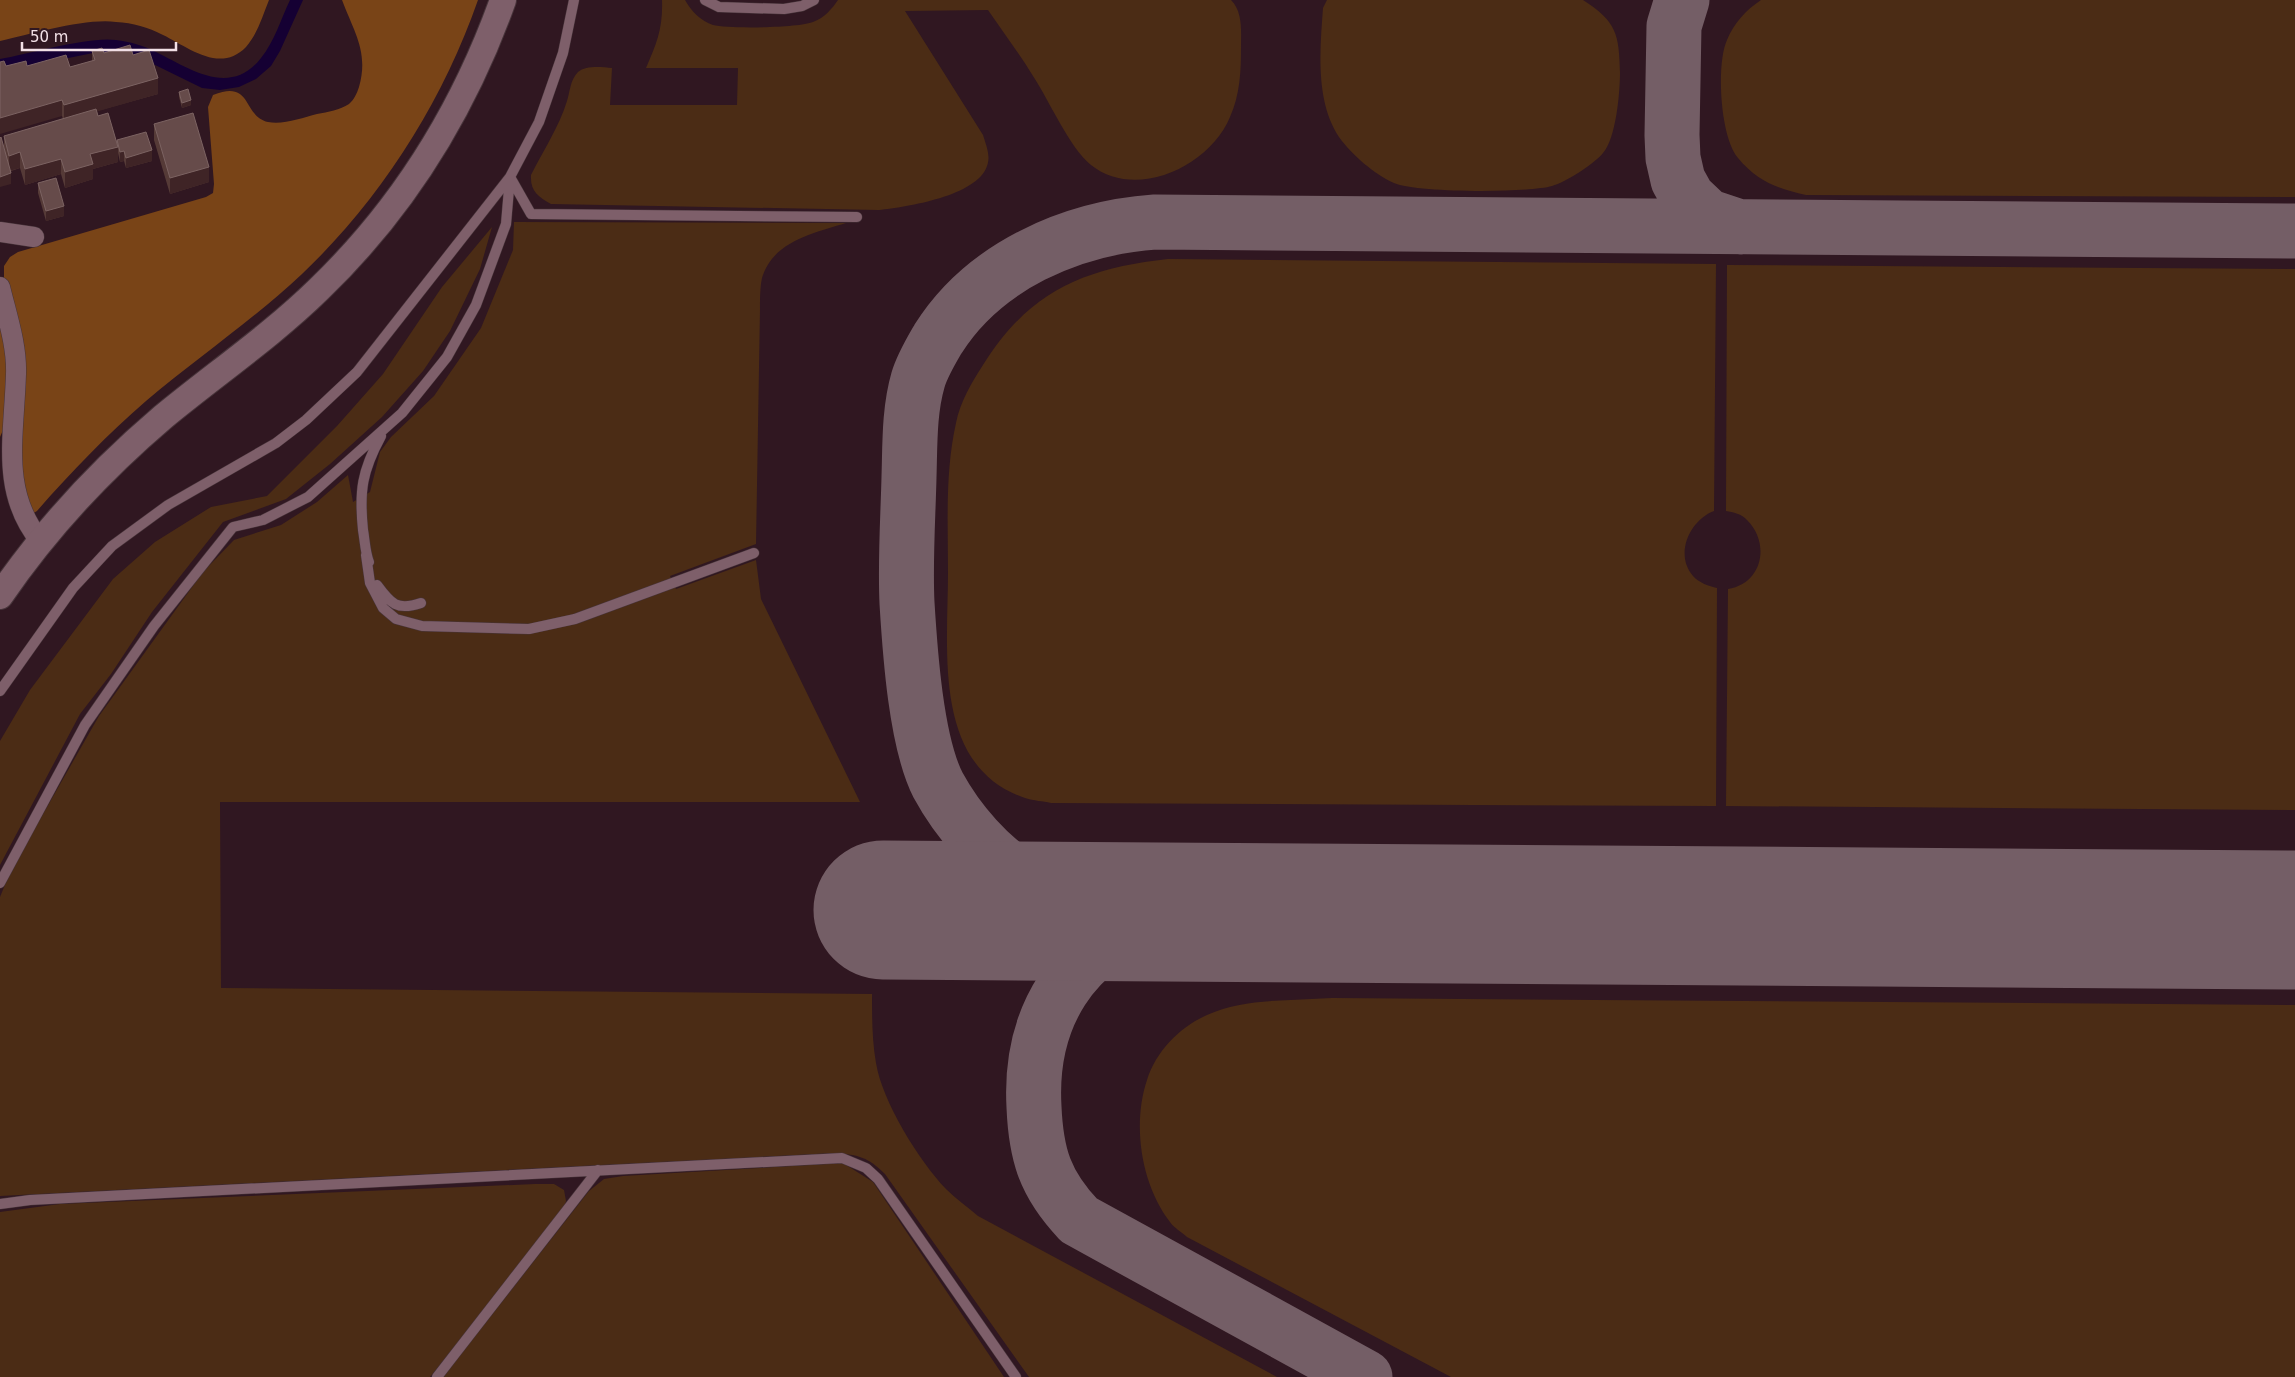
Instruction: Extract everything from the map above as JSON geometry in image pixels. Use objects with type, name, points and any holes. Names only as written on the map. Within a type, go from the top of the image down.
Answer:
[{"type":"street","points":[[0,596],[41,542],[80,497],[134,444],[191,395],[293,313],[368,238],[411,182],[448,122],[480,58],[503,0]]},
{"type":"street","points":[[0,232],[34,237]]},
{"type":"street","points":[[0,287],[15,357],[15,388],[5,469],[8,489],[13,508],[25,528],[41,542]]},
{"type":"lane","points":[[0,691],[73,588],[112,546],[168,505],[276,443],[306,420],[357,372],[510,177],[539,122],[563,53],[574,0]]},
{"type":"lane","points":[[705,0],[719,7],[784,8],[802,6],[814,0]]},
{"type":"lane","points":[[510,177],[531,214],[857,217]]},
{"type":"lane","points":[[0,883],[85,725],[154,626],[232,527],[263,520],[308,498],[402,413],[447,357],[476,305],[506,224],[510,177]]},
{"type":"lane","points":[[384,428],[367,461],[360,485],[370,583],[383,608],[396,619],[422,626],[529,629],[575,619],[754,552]]},
{"type":"lane","points":[[366,555],[377,585],[390,602],[406,608],[421,603]]},
{"type":"lane","points":[[0,1204],[30,1200],[842,1158],[866,1168],[878,1179],[1016,1377]]},
{"type":"lane","points":[[437,1377],[598,1170]]},
{"type":"shaded area","points":[[0,0],[269,0],[257,31],[246,47],[236,55],[226,58],[215,58],[204,56],[146,28],[134,24],[116,22],[103,21],[74,24],[0,41]]},
{"type":"shaded area","points":[[290,0],[303,0],[280,51],[271,66],[256,79],[239,87],[220,90],[202,88],[149,62],[93,53],[0,72],[0,59],[75,43],[104,39],[141,46],[209,76],[223,78],[236,76],[249,70],[266,52]]},
{"type":"shaded area","points":[[342,0],[478,0],[446,76],[406,148],[383,182],[331,245],[283,291],[146,401],[90,454],[37,511],[32,514],[22,510],[19,341],[4,278],[4,266],[10,257],[18,252],[206,197],[213,193],[214,184],[208,107],[213,95],[226,91],[235,92],[246,100],[254,113],[260,118],[274,123],[292,121],[330,112],[349,104],[359,87],[362,63],[359,42]]},
{"type":"shaded area","points":[[662,0],[685,0],[697,15],[713,25],[779,27],[813,22],[827,13],[838,0],[1231,0],[1238,10],[1240,22],[1241,56],[1239,83],[1230,117],[1220,135],[1206,150],[1189,163],[1170,173],[1149,179],[1129,180],[1109,175],[1091,165],[1083,157],[1067,135],[1028,67],[988,10],[905,11],[983,135],[988,150],[987,166],[981,176],[970,185],[956,192],[923,203],[879,210],[551,204],[542,199],[533,189],[531,175],[560,120],[573,79],[578,72],[585,68],[612,68],[610,105],[737,105],[738,68],[646,68],[659,35]]},
{"type":"shaded area","points":[[1327,0],[1583,0],[1609,22],[1614,30],[1619,48],[1618,103],[1614,127],[1607,146],[1603,153],[1593,162],[1565,181],[1539,188],[1498,191],[1425,189],[1394,183],[1386,179],[1364,163],[1344,144],[1331,123],[1323,91],[1320,57],[1323,8]]},
{"type":"shaded area","points":[[1761,0],[2295,0],[2295,197],[1806,195],[1777,187],[1753,173],[1738,158],[1727,134],[1722,100],[1722,66],[1727,40],[1741,17]]},
{"type":"shaded area","points":[[514,222],[846,223],[808,235],[785,247],[767,265],[762,278],[760,297],[756,544],[670,576],[676,589],[756,560],[761,599],[860,802],[220,802],[221,988],[872,994],[876,1063],[886,1095],[903,1130],[914,1147],[935,1177],[950,1193],[978,1216],[1277,1377],[1029,1377],[885,1174],[868,1160],[851,1155],[835,1153],[0,1196],[0,897],[11,870],[99,716],[203,572],[234,540],[281,525],[317,502],[348,475],[353,502],[370,492],[380,452],[391,437],[434,396],[481,328],[513,250]]},
{"type":"shaded area","points":[[492,227],[480,269],[450,331],[423,371],[382,417],[330,464],[286,499],[223,522],[152,612],[111,674],[80,714],[0,865],[0,741],[30,690],[113,579],[155,542],[211,507],[267,496],[337,426],[383,374],[442,287]]},
{"type":"shaded area","points":[[1168,259],[1716,264],[1714,511],[1705,515],[1692,530],[1687,539],[1685,558],[1687,567],[1695,578],[1704,584],[1717,588],[1716,806],[1051,803],[1025,798],[995,783],[974,761],[960,733],[952,703],[948,670],[949,479],[952,441],[960,407],[975,378],[1001,340],[1020,318],[1040,301],[1085,277],[1138,263]]},
{"type":"shaded area","points":[[1727,265],[2295,269],[2295,810],[1726,806],[1728,589],[1740,586],[1749,579],[1759,562],[1760,551],[1759,540],[1747,520],[1740,515],[1726,511]]},
{"type":"shaded area","points":[[0,315],[9,358],[3,430],[0,437]]},
{"type":"shaded area","points":[[1332,998],[2295,1005],[2295,1377],[1451,1377],[1187,1237],[1172,1224],[1160,1207],[1146,1172],[1140,1135],[1142,1097],[1156,1059],[1170,1041],[1197,1020],[1236,1006],[1268,1001]]},
{"type":"shaded area","points":[[843,1163],[873,1182],[1004,1377],[443,1377],[589,1191],[604,1179],[623,1176]]},
{"type":"shaded area","points":[[554,1184],[564,1190],[566,1201],[563,1213],[430,1377],[0,1377],[0,1212],[60,1204]]},
{"type":"building","points":[[130,45],[133,55],[149,50],[158,78],[64,105],[62,100],[0,118],[0,62],[4,61],[6,66],[26,61],[27,66],[66,55],[70,67],[95,60],[92,51],[102,48],[104,53]]},
{"type":"building","points":[[188,89],[191,100],[182,103],[179,92]]},
{"type":"building","points":[[96,109],[98,116],[108,113],[118,147],[90,154],[93,164],[65,172],[61,159],[25,169],[20,152],[9,156],[4,136]]},
{"type":"building","points":[[193,113],[209,167],[170,178],[154,124]]},
{"type":"building","points":[[146,132],[152,150],[126,158],[124,151],[120,152],[117,140]]},
{"type":"building","points":[[0,138],[11,173],[0,177]]},
{"type":"building","points":[[56,178],[64,206],[46,211],[38,183]]},
{"type":"taxiway","points":[[1682,0],[1674,26],[1672,135],[1673,158],[1678,180],[1688,198],[1707,216],[1740,227]]},
{"type":"taxiway","points":[[1103,911],[1053,894],[1025,880],[999,861],[965,826],[946,799],[930,767],[919,721],[912,671],[906,556],[910,428],[918,380],[924,364],[938,339],[957,313],[979,291],[1005,271],[1032,255],[1062,242],[1092,233],[1123,226],[1155,222],[2295,231]]},
{"type":"taxiway","points":[[1195,912],[1158,919],[1128,931],[1102,948],[1080,967],[1062,990],[1048,1016],[1039,1044],[1034,1075],[1035,1124],[1044,1168],[1058,1194],[1079,1220],[1365,1377]]},
{"type":"runway","points":[[883,910],[2295,920]]}]
